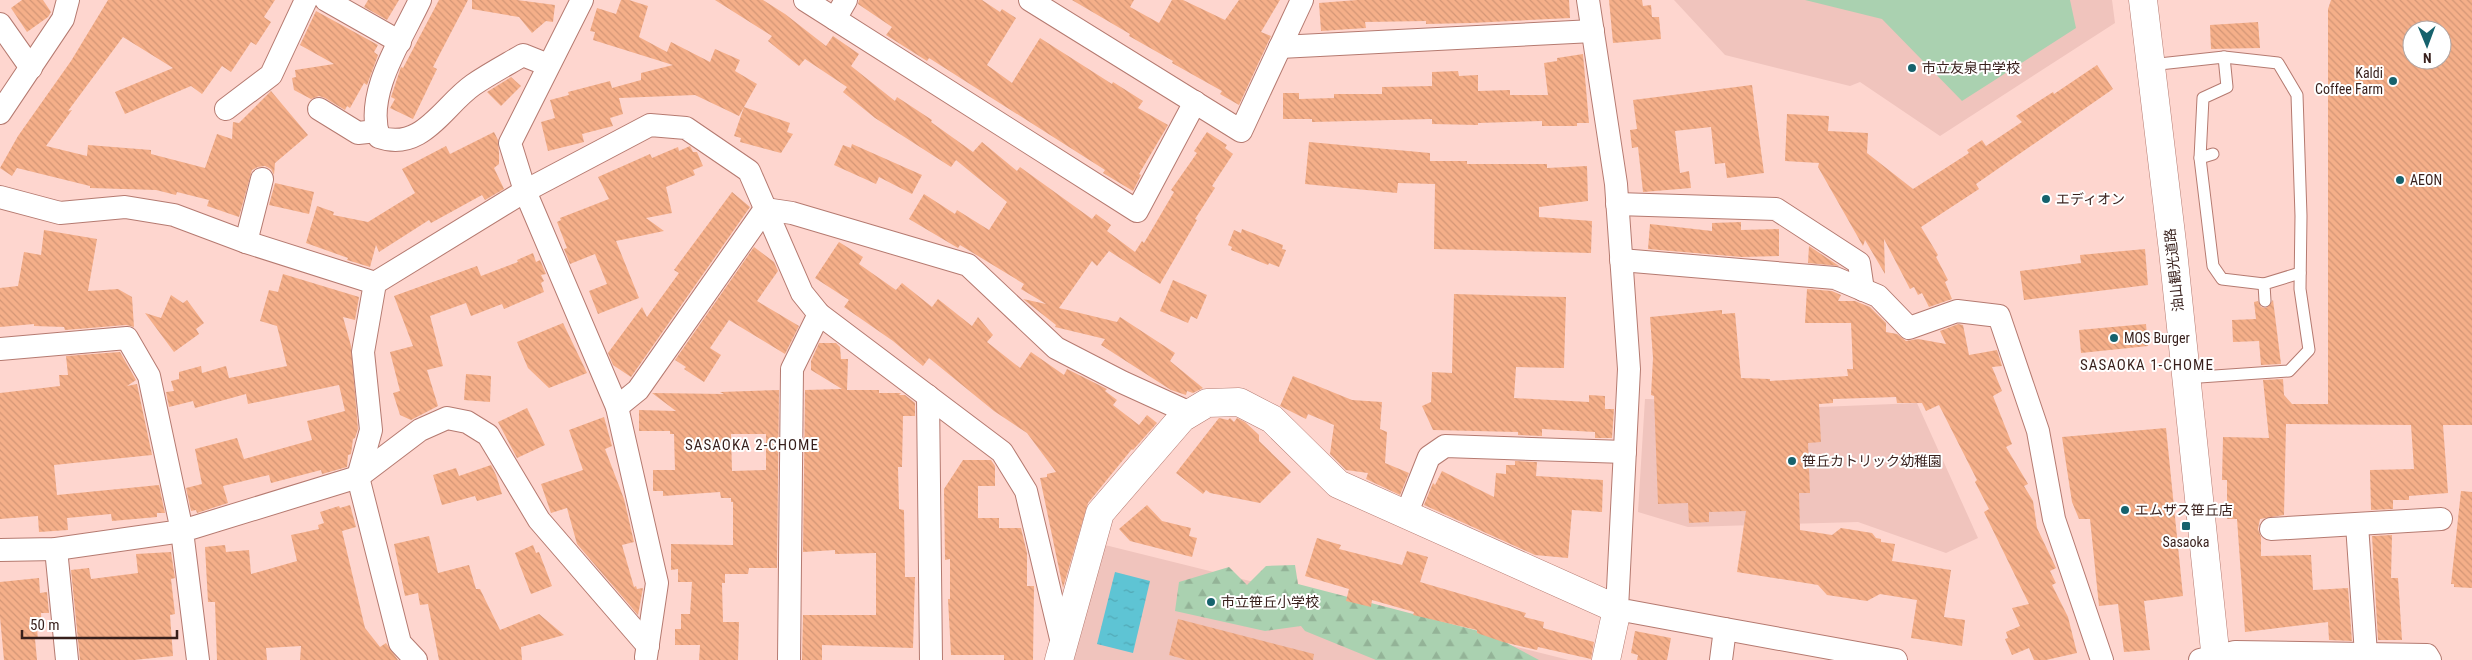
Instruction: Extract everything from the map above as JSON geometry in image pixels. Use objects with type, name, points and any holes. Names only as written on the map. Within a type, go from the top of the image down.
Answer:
[{"type":"street","points":[[0,113],[63,19],[68,0]]},
{"type":"street","points":[[226,109],[270,75],[306,0]]},
{"type":"street","points":[[326,0],[400,42]]},
{"type":"street","points":[[420,0],[379,87],[374,123],[379,137],[390,141],[406,139],[422,133],[472,85],[523,55],[548,65]]},
{"type":"street","points":[[582,0],[510,143],[524,191],[617,407],[657,583],[647,653]]},
{"type":"street","points":[[805,0],[840,10],[1138,211],[1194,102]]},
{"type":"street","points":[[1030,0],[1241,131],[1302,0]]},
{"type":"street","points":[[1588,0],[1617,204],[1629,369],[1617,609],[1606,660]]},
{"type":"street","name":"油山観光道路","points":[[2143,0],[2173,251],[2211,659]]},
{"type":"street","points":[[0,24],[31,68]]},
{"type":"street","points":[[1280,47],[1593,30]]},
{"type":"street","points":[[319,109],[358,133],[377,132]]},
{"type":"street","points":[[416,660],[400,643],[358,477],[370,430],[363,352],[375,283],[524,191],[650,125],[686,128],[748,171],[802,293],[819,314],[1002,452],[1026,491],[1061,652]]},
{"type":"street","points":[[246,242],[262,179]]},
{"type":"street","points":[[0,197],[60,213],[125,207],[174,215],[246,242],[375,283]]},
{"type":"street","points":[[1617,204],[1776,209],[1859,263],[1863,290]]},
{"type":"street","points":[[617,407],[638,390],[765,208]]},
{"type":"street","points":[[765,208],[792,212],[968,265],[1056,348],[1122,382],[1190,413]]},
{"type":"street","points":[[1621,260],[1835,278],[1878,296],[1909,328],[1957,311],[1999,316],[2038,431],[2054,519],[2102,660]]},
{"type":"street","points":[[789,660],[792,369],[819,314]]},
{"type":"street","points":[[0,349],[127,338],[149,376],[182,531],[198,660]]},
{"type":"street","points":[[928,396],[931,660]]},
{"type":"street","points":[[1061,652],[1100,513],[1182,418],[1207,403],[1240,402],[1272,419],[1338,484],[1617,609],[1896,660]]},
{"type":"street","points":[[0,550],[56,549],[182,531],[358,477],[420,430],[446,418],[467,422],[488,435],[540,520],[647,653]]},
{"type":"street","points":[[1406,515],[1429,457],[1445,446],[1625,452]]},
{"type":"street","points":[[2271,529],[2440,519]]},
{"type":"street","points":[[2357,525],[2366,654]]},
{"type":"street","points":[[56,549],[67,660]]},
{"type":"street","points":[[1720,660],[1726,629]]},
{"type":"street","points":[[2211,659],[2235,652],[2427,655],[2430,660]]},
{"type":"lane","points":[[2150,66],[2224,57],[2278,63],[2297,95],[2301,216],[2300,289],[2309,350],[2289,370],[2185,378]]},
{"type":"lane","points":[[2224,57],[2227,87],[2203,98],[2200,158],[2213,266],[2222,279],[2264,284],[2300,274]]},
{"type":"lane","points":[[2200,158],[2213,154]]},
{"type":"lane","points":[[2264,284],[2265,301]]},
{"type":"shaded area","name":"市立友泉中学校","points":[[1674,0],[2112,0],[2115,23],[1940,136],[1860,82],[1850,86],[1725,55]]},
{"type":"shaded area","name":"笹丘カトリック幼稚園","points":[[1645,399],[1770,401],[1772,409],[1917,403],[1978,538],[1946,553],[1858,522],[1688,527],[1638,512]]},
{"type":"shaded area","name":"市立笹丘小学校","points":[[1101,544],[1569,660],[1072,660]]},
{"type":"green space","points":[[1805,0],[2070,0],[2076,28],[1962,101],[1882,19]]},
{"type":"green space","points":[[1295,565],[1298,584],[1490,634],[1539,660],[1376,660],[1305,631],[1301,626],[1265,631],[1175,611],[1179,582],[1229,567],[1247,585],[1266,566]]},
{"type":"water","points":[[1115,572],[1150,581],[1133,653],[1097,644]]},
{"type":"building","points":[[22,0],[43,0],[51,12],[48,17],[27,32],[11,8]]},
{"type":"building","points":[[108,0],[275,0],[264,17],[271,22],[256,45],[251,42],[231,72],[222,66],[202,94],[191,86],[125,114],[115,92],[173,68],[123,37],[68,111],[72,110],[46,146],[87,156],[88,145],[151,150],[151,154],[205,168],[217,134],[232,139],[233,122],[239,123],[271,91],[308,135],[275,163],[274,175],[271,169],[265,166],[252,170],[239,217],[207,206],[209,200],[177,192],[176,195],[156,190],[90,188],[90,186],[17,168],[12,176],[0,168],[18,136],[71,61]]},
{"type":"building","points":[[368,0],[399,0],[387,20],[364,7]]},
{"type":"building","points":[[439,0],[468,0],[433,67],[437,69],[413,119],[390,108],[395,99],[391,97],[401,67],[403,68]]},
{"type":"building","points":[[472,0],[517,0],[555,5],[553,22],[546,21],[532,33],[519,17],[472,9]]},
{"type":"building","points":[[621,0],[629,0],[648,6],[639,37],[667,52],[671,42],[710,62],[715,49],[740,60],[735,71],[757,84],[739,116],[695,95],[619,98],[623,114],[610,118],[613,126],[582,134],[584,142],[548,151],[541,122],[555,118],[550,100],[569,95],[568,92],[610,81],[612,88],[641,80],[641,73],[673,65],[593,40],[595,32],[590,31],[597,8],[616,14]]},
{"type":"building","points":[[715,0],[763,0],[785,14],[826,46],[833,36],[859,54],[851,66],[895,101],[897,97],[932,120],[931,122],[973,152],[982,142],[1017,171],[1020,167],[1092,219],[1096,214],[1111,225],[1107,231],[1135,252],[1142,241],[1144,243],[1174,192],[1171,190],[1197,153],[1194,151],[1207,132],[1227,145],[1225,148],[1233,154],[1212,186],[1215,188],[1195,219],[1197,220],[1160,284],[1109,251],[1097,266],[1092,261],[1059,308],[1117,322],[1120,317],[1175,353],[1170,361],[1203,388],[1193,393],[1187,391],[1186,395],[1171,390],[1101,345],[1105,339],[1055,327],[1056,325],[1023,299],[1046,304],[1021,289],[1024,284],[960,245],[958,248],[909,219],[924,194],[955,214],[957,210],[989,230],[1007,202],[956,160],[951,167],[875,118],[843,92],[847,87],[805,59],[799,66],[768,41],[772,36]]},
{"type":"building","points":[[859,0],[982,0],[1000,12],[1002,9],[1016,18],[987,65],[1012,83],[1040,38],[1112,84],[1113,82],[1143,101],[1138,108],[1168,125],[1139,174],[1141,175],[1133,191],[1103,173],[1105,170],[929,58],[927,61],[886,35],[892,27],[858,4]]},
{"type":"building","points":[[1072,0],[1134,0],[1130,7],[1159,23],[1172,0],[1183,0],[1225,20],[1239,0],[1280,0],[1261,32],[1271,36],[1239,105],[1220,94],[1222,91],[1172,63],[1173,61]]},
{"type":"building","points":[[1357,0],[1569,0],[1570,18],[1426,24],[1426,21],[1365,22],[1366,28],[1321,31],[1319,3]]},
{"type":"building","points":[[1609,0],[1642,0],[1643,6],[1651,5],[1652,17],[1659,17],[1661,39],[1613,43]]},
{"type":"building","name":"AEON","points":[[2331,0],[2472,0],[2472,425],[2443,425],[2448,493],[2409,496],[2409,500],[2393,500],[2393,509],[2371,510],[2370,470],[2414,469],[2411,425],[2286,424],[2284,515],[2260,519],[2258,529],[2261,537],[2261,556],[2311,555],[2313,590],[2348,588],[2352,641],[2329,640],[2328,622],[2245,632],[2237,519],[2227,519],[2227,480],[2222,480],[2223,437],[2269,438],[2263,380],[2283,379],[2284,395],[2292,404],[2328,404],[2328,9]]},
{"type":"building","points":[[316,11],[378,45],[374,52],[378,55],[367,85],[364,83],[350,108],[347,106],[345,110],[325,98],[319,96],[311,99],[294,90],[292,78],[296,77],[295,70],[334,64],[300,45]]},
{"type":"building","points":[[2258,22],[2260,48],[2211,49],[2210,25]]},
{"type":"building","points":[[1583,54],[1589,123],[1577,123],[1577,126],[1542,126],[1542,121],[1478,123],[1478,125],[1432,124],[1432,119],[1312,122],[1312,119],[1283,119],[1283,93],[1299,93],[1299,99],[1334,98],[1334,94],[1382,94],[1382,87],[1432,86],[1432,72],[1458,71],[1459,76],[1478,75],[1478,91],[1510,90],[1510,95],[1548,95],[1544,63],[1557,61],[1557,58]]},
{"type":"building","points":[[2097,65],[2113,89],[1976,184],[1979,189],[1921,227],[1938,255],[1936,257],[1948,280],[1945,282],[1952,299],[1929,307],[1922,293],[1918,295],[1914,287],[1910,289],[1884,239],[1885,274],[1865,240],[1863,246],[1818,167],[1819,163],[1785,161],[1787,114],[1829,116],[1828,131],[1868,133],[1867,153],[1913,189],[1969,153],[1967,150],[1982,140],[1986,146],[2022,122],[2016,116],[2053,92],[2054,94]]},
{"type":"building","points":[[511,77],[521,86],[501,106],[487,92]]},
{"type":"building","points":[[1752,85],[1764,173],[1727,178],[1725,163],[1715,164],[1711,127],[1675,131],[1680,173],[1689,171],[1691,188],[1643,192],[1638,147],[1632,148],[1630,130],[1637,129],[1633,100]]},
{"type":"building","points":[[744,107],[790,123],[787,132],[793,134],[781,153],[740,142],[741,138],[734,136]]},
{"type":"building","points":[[494,132],[498,140],[499,164],[494,168],[504,189],[485,200],[482,195],[431,223],[429,220],[379,252],[376,245],[370,267],[347,260],[348,258],[306,243],[317,206],[334,212],[333,215],[368,222],[415,193],[402,169],[446,146],[450,154]]},
{"type":"building","points":[[1309,142],[1430,153],[1430,161],[1467,161],[1467,164],[1547,164],[1547,168],[1587,166],[1588,201],[1539,207],[1539,217],[1592,221],[1591,253],[1434,249],[1435,184],[1398,183],[1397,193],[1305,184]]},
{"type":"building","points":[[852,144],[922,175],[912,194],[879,177],[876,184],[834,165],[843,145],[851,148]]},
{"type":"building","points":[[690,146],[693,152],[697,152],[703,166],[693,170],[695,175],[666,187],[672,213],[646,218],[664,231],[616,241],[639,298],[598,314],[589,291],[607,284],[595,254],[570,264],[564,249],[567,248],[557,222],[561,220],[560,218],[609,199],[598,177],[650,154],[652,158],[678,147],[679,151]]},
{"type":"building","points":[[275,183],[314,192],[309,214],[269,205]]},
{"type":"building","points":[[732,192],[750,207],[631,377],[613,365],[608,353],[642,307],[647,317],[679,273],[674,270]]},
{"type":"building","points":[[1741,222],[1741,230],[1779,229],[1779,256],[1742,257],[1648,249],[1650,224],[1712,231],[1712,223]]},
{"type":"building","points":[[1242,229],[1283,245],[1282,249],[1286,250],[1279,267],[1269,263],[1268,265],[1231,250],[1232,247],[1228,245],[1234,230],[1241,233]]},
{"type":"building","points":[[44,230],[97,239],[88,291],[118,289],[132,297],[134,327],[126,325],[65,330],[64,327],[34,326],[34,324],[0,327],[0,288],[18,286],[24,252],[41,255]]},
{"type":"building","points":[[839,242],[863,257],[859,264],[896,290],[902,283],[932,307],[938,299],[972,326],[978,317],[993,335],[987,342],[1020,368],[1031,352],[1064,375],[1067,369],[1107,389],[1105,391],[1117,400],[1113,405],[1139,425],[1147,415],[1157,423],[1132,449],[1088,503],[1063,588],[1040,478],[1047,477],[1047,474],[1056,472],[1027,433],[994,411],[929,358],[923,366],[893,341],[844,307],[849,300],[815,278]]},
{"type":"building","points":[[1809,246],[1839,266],[1808,263]]},
{"type":"building","points":[[754,247],[774,262],[778,271],[757,301],[799,326],[785,354],[729,320],[710,348],[721,355],[704,382],[684,369],[686,367],[675,360]]},
{"type":"building","points":[[2145,249],[2148,285],[2024,300],[2020,271],[2081,263],[2080,255]]},
{"type":"building","points":[[533,253],[536,262],[540,260],[546,274],[541,275],[544,281],[541,283],[544,292],[504,309],[502,304],[471,316],[466,303],[430,316],[443,366],[427,370],[438,406],[411,420],[400,415],[393,393],[400,391],[390,352],[413,346],[394,296],[477,266],[481,276],[518,262],[517,260]]},
{"type":"building","points":[[283,274],[359,297],[355,320],[343,317],[351,346],[358,429],[353,439],[351,454],[348,455],[347,467],[322,474],[321,470],[271,483],[269,475],[223,486],[228,503],[197,513],[196,510],[191,511],[186,488],[202,484],[195,449],[237,438],[244,459],[312,440],[307,421],[345,411],[339,385],[248,404],[246,394],[195,408],[193,401],[169,407],[166,392],[174,391],[171,381],[179,379],[179,372],[201,366],[202,373],[226,366],[229,378],[287,366],[277,326],[260,321],[269,290],[278,292]]},
{"type":"building","points":[[1173,280],[1207,295],[1197,319],[1191,316],[1188,323],[1160,311]]},
{"type":"building","points":[[1807,289],[1832,291],[1841,295],[1838,301],[1855,301],[1870,307],[1886,323],[1886,332],[1897,334],[1906,341],[1918,339],[1946,344],[1940,331],[1958,324],[1963,325],[1969,355],[1997,350],[2002,366],[1992,367],[2002,391],[1993,396],[2012,444],[2006,447],[2028,484],[2024,486],[2033,501],[2037,528],[2056,568],[2050,571],[2056,583],[2052,585],[2068,617],[2077,653],[2046,660],[2034,660],[2029,648],[2012,655],[2005,639],[2008,638],[2006,632],[2020,626],[2012,608],[2029,604],[1984,512],[1989,509],[1975,482],[1977,480],[1939,405],[1926,411],[1922,403],[1897,403],[1896,397],[1833,399],[1833,403],[1819,404],[1821,442],[1808,443],[1810,493],[1799,493],[1800,530],[1832,535],[1841,528],[1872,533],[1876,538],[1881,539],[1881,542],[1895,544],[1892,561],[1951,570],[1944,617],[1965,620],[1962,646],[1911,638],[1917,600],[1880,594],[1867,601],[1827,595],[1818,585],[1737,572],[1746,511],[1709,512],[1709,522],[1689,523],[1688,503],[1658,504],[1654,396],[1651,395],[1653,358],[1650,317],[1722,310],[1722,314],[1735,313],[1741,378],[1770,379],[1770,381],[1848,376],[1847,369],[1853,369],[1851,323],[1805,323]]},
{"type":"building","points":[[1454,294],[1566,297],[1564,368],[1516,367],[1514,398],[1589,402],[1589,395],[1605,396],[1605,409],[1614,409],[1612,438],[1595,438],[1595,432],[1542,429],[1542,436],[1518,435],[1518,432],[1433,430],[1422,406],[1431,402],[1432,372],[1452,373]]},
{"type":"building","points":[[171,295],[183,303],[187,300],[204,323],[196,329],[199,334],[174,352],[145,313],[161,318]]},
{"type":"building","points":[[2273,300],[2281,364],[2261,365],[2259,341],[2233,342],[2232,320],[2256,319],[2254,302],[2258,301],[2261,307],[2266,308]]},
{"type":"building","points":[[563,323],[587,373],[549,388],[528,368],[517,342]]},
{"type":"building","name":"MOS Burger","points":[[2146,324],[2148,346],[2081,353],[2079,330]]},
{"type":"building","points":[[819,343],[836,343],[840,347],[841,359],[848,359],[847,390],[879,390],[879,393],[901,393],[899,395],[905,395],[915,403],[915,416],[903,416],[902,467],[898,467],[899,509],[904,510],[905,577],[915,577],[913,648],[822,645],[822,660],[802,660],[803,615],[876,615],[876,553],[835,554],[835,550],[803,552],[805,390],[842,389],[811,370],[811,361]]},
{"type":"building","points":[[120,352],[136,380],[127,386],[137,384],[152,455],[54,465],[57,495],[159,485],[165,513],[157,513],[157,517],[112,521],[111,514],[67,518],[68,530],[39,532],[38,516],[0,519],[0,393],[60,386],[59,375],[68,375],[66,356]]},
{"type":"building","points":[[466,374],[491,376],[490,402],[464,400]]},
{"type":"building","points":[[1293,376],[1352,400],[1382,402],[1380,429],[1387,432],[1385,463],[1409,473],[1400,495],[1366,479],[1368,473],[1346,470],[1330,454],[1334,425],[1308,414],[1306,419],[1280,406]]},
{"type":"building","points":[[779,390],[777,568],[749,568],[748,574],[725,574],[725,583],[722,583],[723,622],[739,622],[738,660],[699,660],[700,645],[675,645],[675,629],[681,629],[681,614],[690,614],[692,582],[678,582],[678,569],[671,570],[671,544],[733,545],[733,502],[731,502],[731,498],[721,498],[720,492],[663,496],[663,491],[653,491],[653,470],[675,470],[674,434],[670,434],[670,431],[639,431],[639,410],[676,411],[652,393],[724,394],[720,392]],"holes":[[[731,434],[766,434],[766,470],[732,471]]]},
{"type":"building","points":[[527,408],[545,445],[517,458],[498,422]]},
{"type":"building","points":[[604,417],[612,446],[605,449],[624,499],[634,542],[622,545],[634,587],[636,586],[637,589],[643,588],[638,615],[577,544],[567,508],[551,513],[541,484],[583,470],[569,430]]},
{"type":"building","points":[[1219,418],[1228,420],[1230,418],[1234,422],[1237,418],[1245,422],[1259,435],[1259,441],[1291,472],[1260,503],[1210,493],[1206,490],[1203,494],[1176,473]]},
{"type":"building","name":"エムザス笹丘店","points":[[2166,428],[2183,596],[2144,601],[2150,650],[2124,652],[2118,604],[2099,606],[2090,519],[2079,519],[2072,502],[2062,437]]},
{"type":"building","points":[[963,460],[991,460],[995,466],[995,486],[978,486],[978,518],[999,518],[999,528],[1021,528],[1027,553],[1027,586],[1034,586],[1033,660],[1004,660],[1004,655],[951,655],[948,599],[950,599],[950,559],[945,560],[944,489]]},
{"type":"building","points":[[1515,461],[1537,462],[1536,476],[1603,480],[1602,512],[1572,510],[1568,558],[1535,555],[1424,505],[1433,483],[1435,485],[1442,471],[1494,497],[1496,473],[1506,474],[1506,465],[1515,465]]},
{"type":"building","points":[[491,465],[502,494],[477,501],[475,496],[442,505],[433,475],[456,468],[459,476]]},
{"type":"building","points":[[2461,491],[2472,492],[2472,588],[2454,587],[2454,584],[2451,584]]},
{"type":"building","points":[[350,505],[356,527],[342,531],[365,628],[380,647],[386,643],[398,660],[300,660],[301,646],[266,648],[267,660],[217,660],[215,602],[208,602],[205,547],[225,545],[226,552],[249,550],[251,574],[297,561],[291,535],[319,529],[318,525],[324,523],[320,512],[339,506],[340,508]]},
{"type":"building","points":[[1147,505],[1162,521],[1191,528],[1189,536],[1197,538],[1192,557],[1130,541],[1119,529]]},
{"type":"building","points":[[2392,535],[2391,578],[2398,578],[2402,640],[2378,640],[2372,536]]},
{"type":"building","points":[[429,536],[438,573],[469,565],[476,589],[480,589],[500,630],[539,614],[564,635],[521,647],[522,660],[439,660],[428,604],[420,605],[418,593],[405,596],[394,544]]},
{"type":"building","points":[[1317,538],[1341,545],[1339,549],[1402,565],[1407,551],[1428,557],[1420,582],[1526,613],[1524,617],[1544,622],[1543,628],[1594,642],[1591,659],[1538,647],[1537,650],[1503,642],[1477,633],[1477,630],[1413,615],[1414,612],[1372,600],[1371,607],[1346,601],[1349,589],[1305,576]]},
{"type":"building","points":[[533,545],[536,553],[539,552],[552,586],[531,594],[515,553]]},
{"type":"building","points":[[171,552],[175,578],[171,579],[175,614],[170,615],[173,656],[134,660],[80,660],[71,570],[89,568],[91,579],[138,573],[136,554]]},
{"type":"building","points":[[39,578],[40,593],[47,592],[49,613],[41,613],[42,628],[37,629],[38,639],[35,639],[37,660],[4,660],[0,617],[0,582]]},
{"type":"building","points":[[1178,619],[1314,654],[1313,660],[1187,660],[1169,655]]},
{"type":"building","points":[[1635,631],[1671,638],[1667,660],[1637,660],[1638,655],[1631,653]]},
{"type":"place","name":"市立友泉中学校","points":[[1912,68]]},
{"type":"place","name":"Kaldi Coffee Farm","points":[[2393,81]]},
{"type":"place","name":"AEON","points":[[2400,180]]},
{"type":"place","name":"エディオン","points":[[2046,199]]},
{"type":"place","name":"MOS Burger","points":[[2114,338]]},
{"type":"place","name":"笹丘カトリック幼稚園","points":[[1792,461]]},
{"type":"place","name":"エムザス笹丘店","points":[[2125,510]]},
{"type":"place","name":"Sasaoka","points":[[2186,526]]},
{"type":"place","name":"市立笹丘小学校","points":[[1211,602]]},
{"type":"district","name":"SASAOKA 1-CHOME","points":[[2147,365]]},
{"type":"district","name":"SASAOKA 2-CHOME","points":[[752,445]]}]
